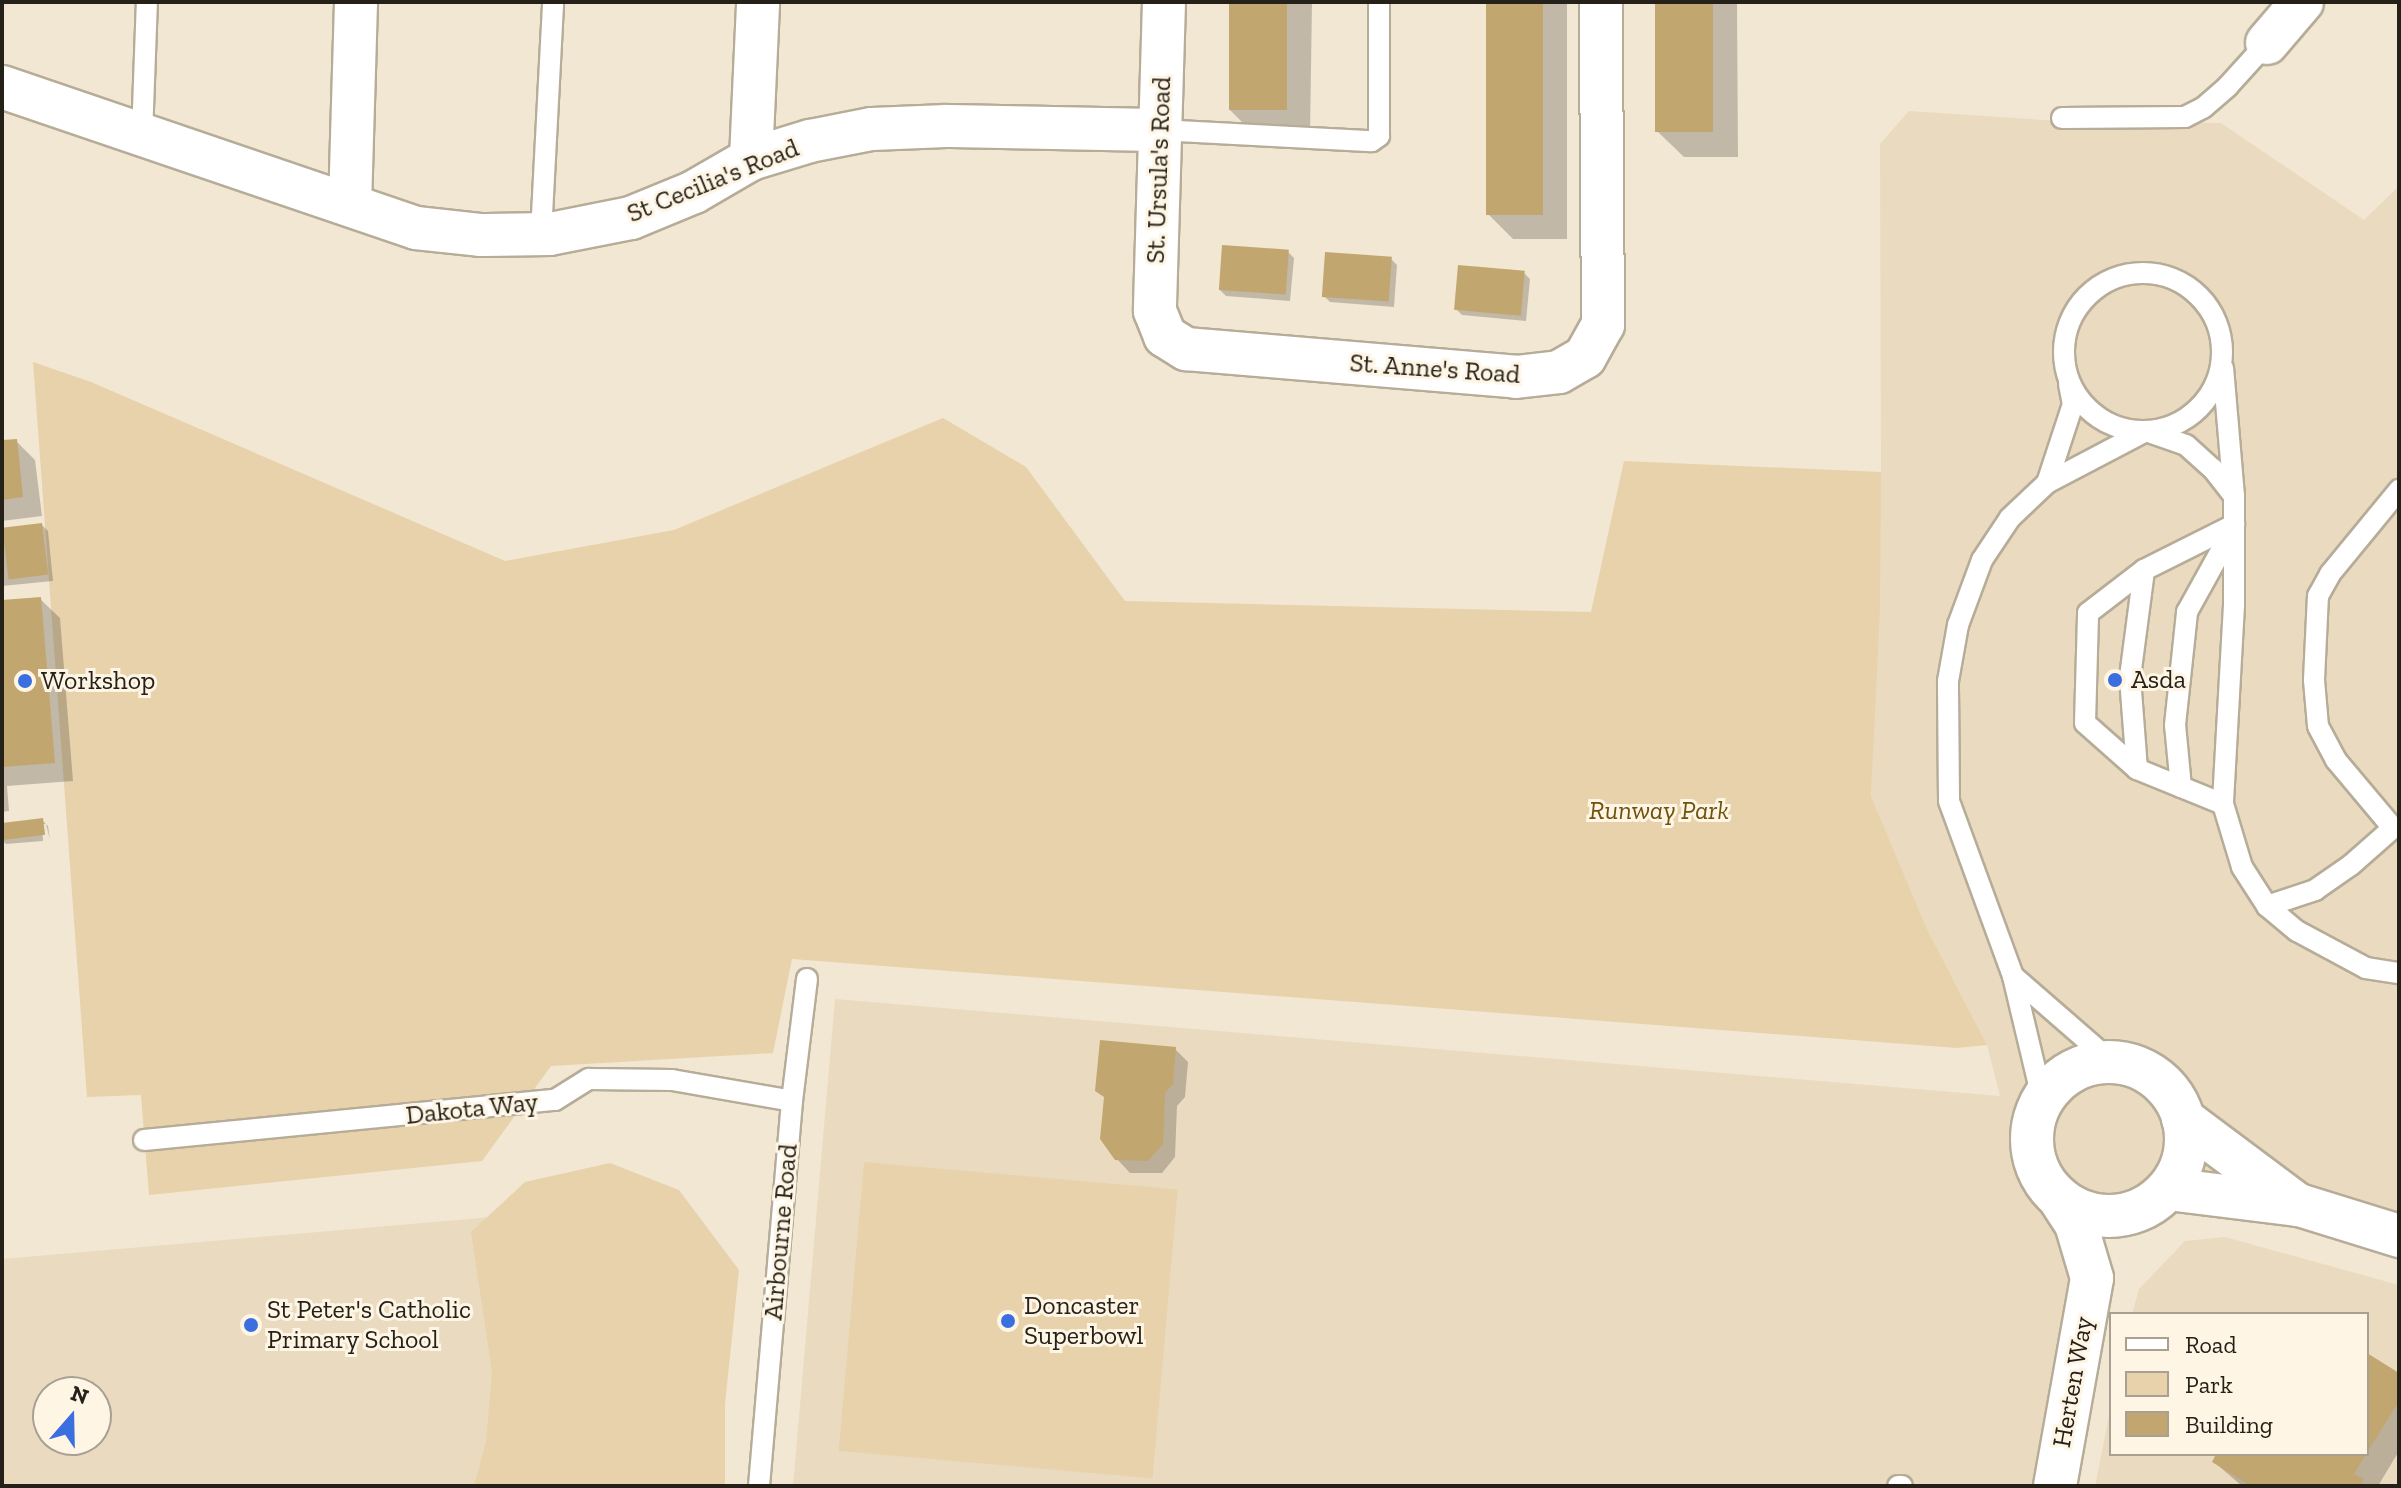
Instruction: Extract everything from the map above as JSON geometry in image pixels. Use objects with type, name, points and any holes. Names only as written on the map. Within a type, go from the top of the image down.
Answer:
[{"type":"street","points":[[350,205],[356,2]]},
{"type":"street","points":[[751,159],[758,2]]},
{"type":"street","name":"St. Ursula's Road","points":[[1164,2],[1155,311],[1165,336]]},
{"type":"street","name":"St. Anne's Road","points":[[1165,336],[1186,349],[1516,377],[1559,372],[1585,357],[1603,325],[1601,2]]},
{"type":"street","points":[[2267,43],[2302,2]]},
{"type":"street","name":"St Cecilia's Road","points":[[2,87],[416,228],[480,235],[541,234],[631,218],[694,192],[751,159],[810,141],[872,129],[946,126],[1159,130]]},
{"type":"street","points":[[2112,1062],[2138,1068],[2161,1082],[2177,1103],[2183,1119],[2186,1145],[2179,1171],[2158,1198],[2122,1215],[2095,1215],[2059,1198],[2042,1177],[2033,1156],[2032,1129],[2042,1098],[2067,1074],[2092,1064],[2112,1062]]},
{"type":"street","points":[[2183,1119],[2299,1205]]},
{"type":"street","name":"Herten Way","points":[[2055,1486],[2092,1278],[2076,1224],[2059,1198]]},
{"type":"street","points":[[2158,1198],[2299,1205],[2399,1236]]},
{"type":"street","name":"Herten Way","points":[[2092,1278],[2158,1198]]},
{"type":"lane","points":[[142,136],[147,2]]},
{"type":"lane","points":[[541,234],[553,2]]},
{"type":"lane","points":[[1159,130],[1372,141],[1379,136],[1379,2]]},
{"type":"lane","points":[[2062,118],[2185,117],[2203,108],[2228,86],[2267,43]]},
{"type":"lane","points":[[2047,483],[2073,404],[2064,338],[2074,312],[2091,291],[2109,279],[2135,273],[2163,275],[2190,287],[2209,307],[2221,332],[2234,496],[2234,605],[2223,804],[2242,867],[2267,906],[2297,931],[2366,968],[2399,973]]},
{"type":"lane","points":[[2042,1098],[2013,976],[1949,801],[1948,681],[1958,625],[1982,560],[2010,518],[2047,483],[2146,431],[2177,424],[2199,408],[2216,385],[2223,360]]},
{"type":"lane","points":[[2069,381],[2094,415],[2118,427],[2146,431],[2186,445],[2213,469],[2234,496]]},
{"type":"lane","points":[[2267,906],[2315,890],[2351,865],[2393,828],[2336,760],[2318,726],[2314,680],[2318,596],[2330,574],[2399,490]]},
{"type":"lane","points":[[2223,804],[2137,769],[2085,723],[2088,613],[2144,570],[2234,525]]},
{"type":"lane","points":[[2181,787],[2175,725],[2187,612],[2234,525]]},
{"type":"lane","points":[[2137,769],[2130,677],[2144,570]]},
{"type":"lane","points":[[2013,976],[2112,1062]]},
{"type":"lane","name":"Airbourne Road","points":[[759,1486],[792,1101],[807,979]]},
{"type":"lane","name":"Dakota Way","points":[[144,1140],[555,1100],[589,1079],[672,1080],[792,1101]]},
{"type":"shaded area","points":[[1909,111],[2060,121],[2221,123],[2364,220],[2399,186],[2399,1236],[2168,1189],[2130,1212],[2082,1212],[2055,1486],[793,1486],[835,999],[2000,1096],[1987,1045],[1927,929],[1871,796],[1881,472],[1880,144]]},
{"type":"shaded area","name":"St Peter's Catholic Primary School","points":[[492,1217],[514,1486],[2,1486],[2,1259]]},
{"type":"shaded area","points":[[2225,1237],[2399,1285],[2399,1486],[2095,1486],[2109,1416],[2109,1456],[2369,1456],[2369,1312],[2133,1312],[2139,1289],[2185,1241]]},
{"type":"green space","name":"Runway Park","points":[[33,362],[91,382],[505,561],[674,530],[943,418],[1026,467],[1125,601],[1591,612],[1624,461],[1881,472],[1880,608],[1871,796],[1927,929],[1987,1045],[1957,1048],[792,959],[773,1053],[551,1066],[482,1161],[149,1195],[141,1095],[87,1097]]},
{"type":"green space","name":"Doncaster Superbowl","points":[[864,1162],[1178,1189],[1153,1478],[839,1451]]},
{"type":"green space","points":[[610,1163],[679,1190],[739,1270],[725,1404],[725,1486],[474,1486],[486,1442],[492,1372],[471,1232],[525,1182]]},
{"type":"building","points":[[1229,2],[1287,2],[1287,110],[1229,110]]},
{"type":"building","points":[[1486,2],[1543,2],[1543,215],[1486,215]]},
{"type":"building","points":[[1655,2],[1713,2],[1713,132],[1655,132]]},
{"type":"building","points":[[1222,245],[1289,250],[1286,295],[1219,290]]},
{"type":"building","points":[[1325,252],[1392,257],[1389,302],[1322,297]]},
{"type":"building","points":[[1458,265],[1525,271],[1521,316],[1454,310]]},
{"type":"building","points":[[17,439],[23,497],[2,500],[2,440]]},
{"type":"building","points":[[42,523],[48,575],[9,579],[2,528]]},
{"type":"building","name":"Workshop","points":[[41,597],[55,763],[2,767],[2,600]]},
{"type":"building","points":[[43,818],[45,835],[4,840],[2,823]]},
{"type":"building","points":[[1100,1040],[1176,1047],[1173,1084],[1165,1093],[1163,1144],[1148,1161],[1115,1160],[1100,1139],[1104,1097],[1095,1091]]},
{"type":"building","points":[[2369,1354],[2399,1373],[2399,1401],[2369,1450]]},
{"type":"building","points":[[2215,1456],[2365,1456],[2354,1474],[2364,1479],[2360,1486],[2251,1486],[2212,1462]]},
{"type":"place","name":"Asda","points":[[2115,680]]},
{"type":"place","name":"Workshop","points":[[25,681]]},
{"type":"place","name":"Doncaster Superbowl","points":[[1008,1321]]},
{"type":"place","name":"St Peter's Catholic Primary School","points":[[251,1325]]}]
